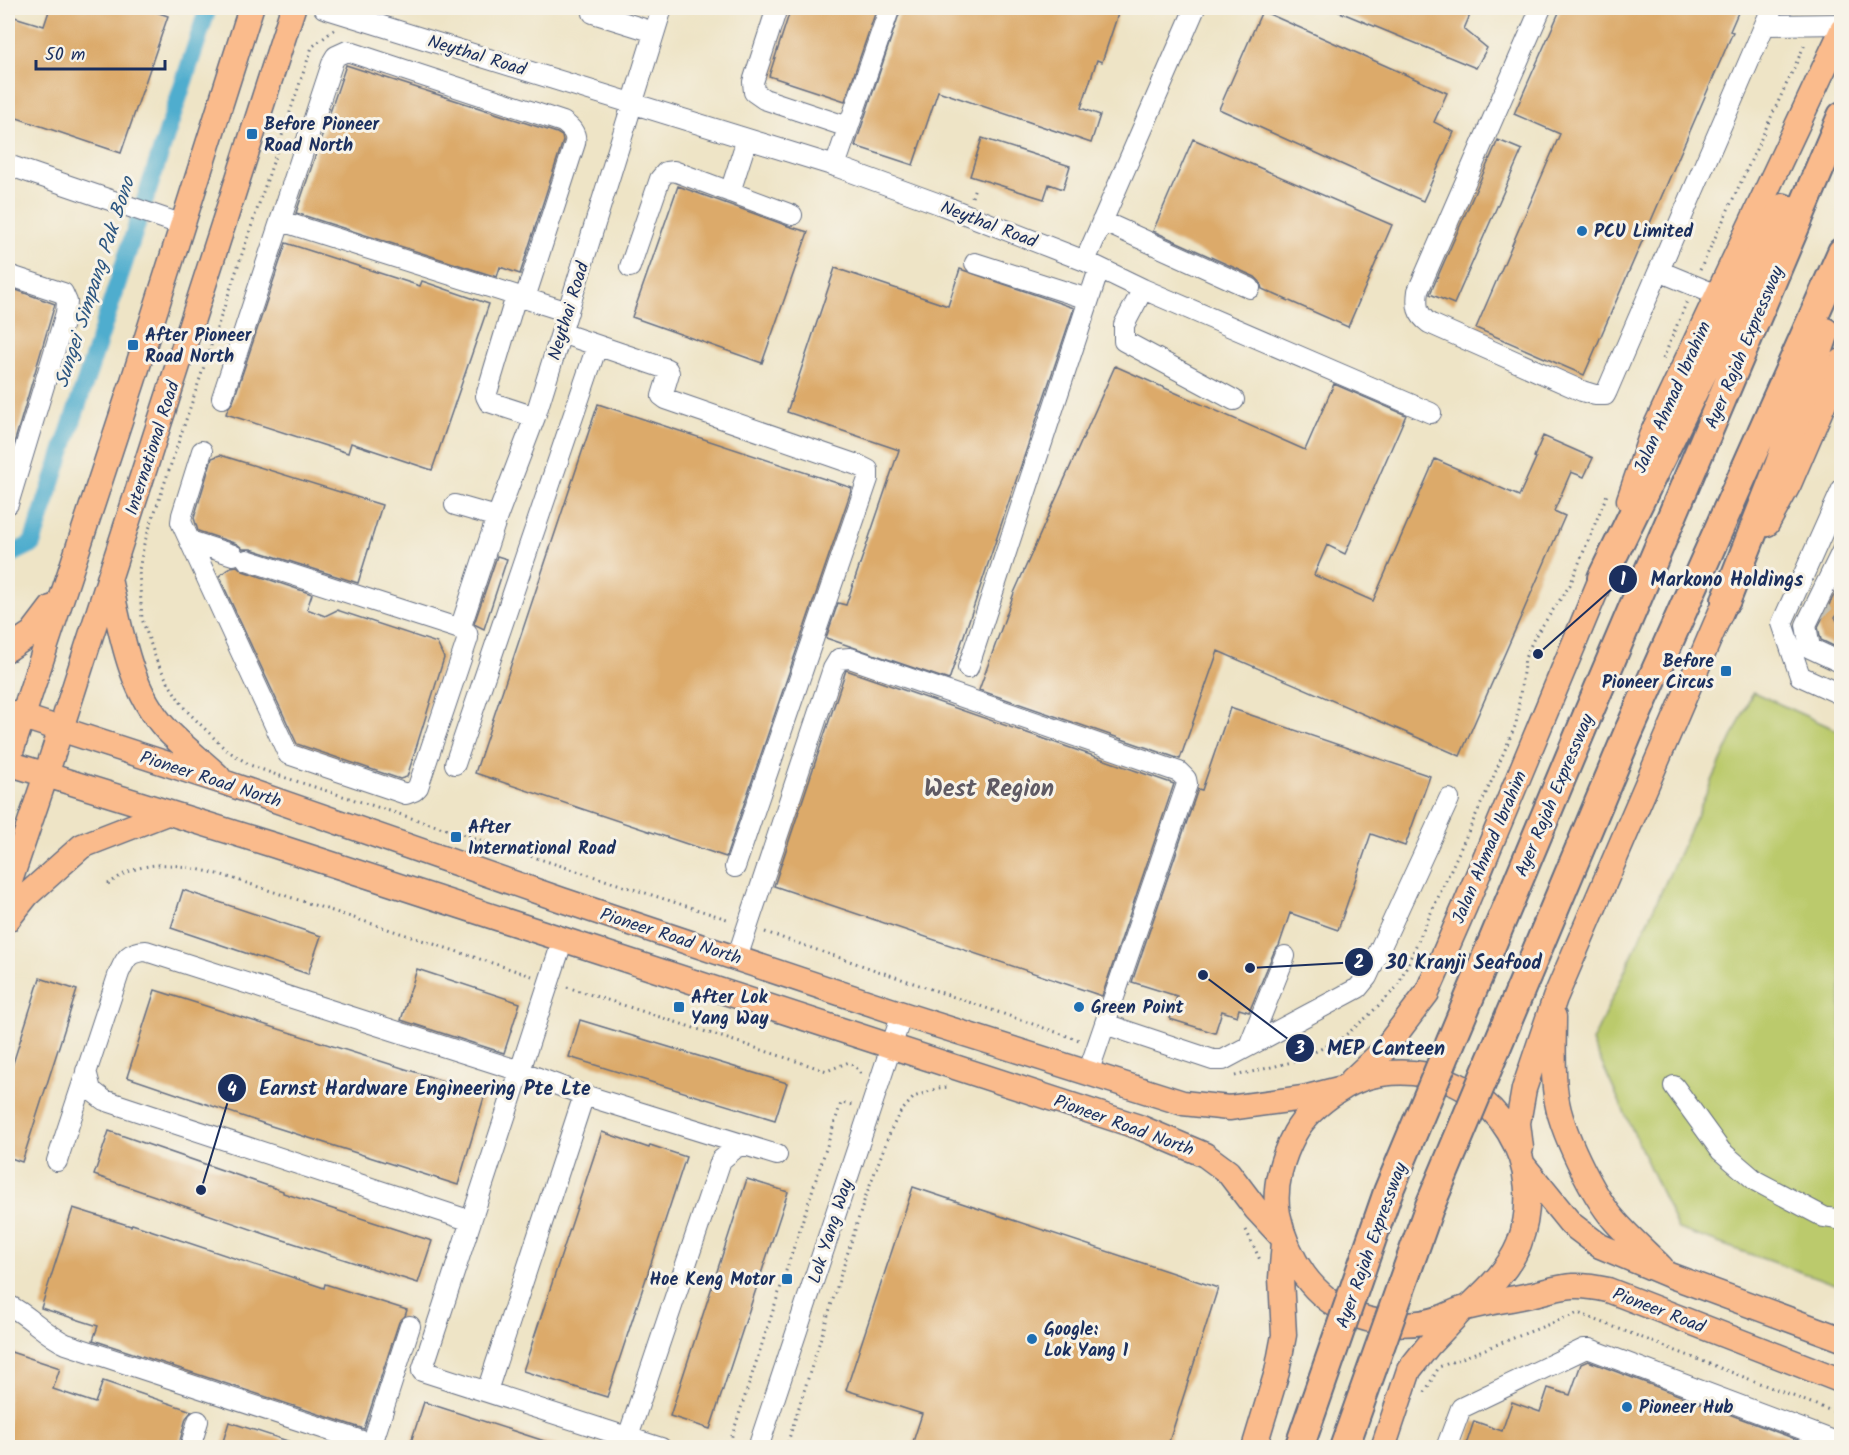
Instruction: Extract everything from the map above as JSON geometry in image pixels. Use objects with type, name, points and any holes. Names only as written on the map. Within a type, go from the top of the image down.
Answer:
[{"type":"highway","points":[[1602,578],[1782,210],[1842,116]]},
{"type":"highway","name":"Ayer Rajah Expressway","points":[[1299,1448],[1388,1192],[1842,116]]},
{"type":"highway","points":[[1344,1448],[1429,1208],[1629,731],[1842,252]]},
{"type":"highway","points":[[1725,600],[1779,466],[1829,320],[1831,302],[1829,283]]},
{"type":"main road","points":[[8,762],[15,715],[61,596],[174,222],[251,8]]},
{"type":"main road","name":"International Road","points":[[8,887],[293,8]]},
{"type":"main road","name":"Jalan Ahmad Ibrahim","points":[[1345,1086],[1384,1050],[1427,993],[1602,578],[1651,436],[1842,30]]},
{"type":"main road","points":[[1383,1448],[1409,1370],[1428,1346],[1505,1270],[1518,1245],[1526,1218],[1527,1190],[1518,1123],[1524,1089],[1555,998],[1725,600],[1789,484],[1842,361]]},
{"type":"main road","points":[[109,579],[128,660],[144,697],[165,728],[226,783]]},
{"type":"main road","points":[[8,649],[32,633],[61,596]]},
{"type":"main road","name":"Pioneer Road North","points":[[15,715],[226,783],[902,1014],[1183,1103],[1229,1108],[1303,1098],[1345,1086]]},
{"type":"main road","name":"Pioneer Road North","points":[[8,762],[273,845],[1139,1127],[1205,1155],[1228,1172],[1256,1209],[1283,1239]]},
{"type":"main road","points":[[8,919],[27,895],[82,846],[166,813]]},
{"type":"main road","points":[[1555,998],[1553,1066],[1556,1098],[1569,1139],[1591,1185],[1614,1220],[1669,1275]]},
{"type":"main road","points":[[1467,1307],[1438,1319],[1411,1324],[1384,1323],[1357,1316],[1333,1303],[1312,1286],[1295,1264],[1283,1239],[1277,1210],[1278,1180],[1286,1151],[1301,1124],[1321,1102],[1345,1086],[1372,1075],[1399,1072],[1426,1074],[1453,1082],[1476,1096],[1497,1114],[1512,1137],[1523,1164]]},
{"type":"main road","name":"Pioneer Road","points":[[1523,1164],[1571,1224],[1600,1246],[1669,1275],[1842,1340]]},
{"type":"main road","points":[[1254,1448],[1277,1372],[1284,1335],[1281,1278],[1283,1239]]},
{"type":"main road","name":"Pioneer Road","points":[[1467,1307],[1560,1286],[1584,1285],[1608,1290],[1842,1381]]},
{"type":"street","name":"Neythal Road","points":[[324,8],[835,166],[942,205],[1092,265],[1431,413]]},
{"type":"street","points":[[631,102],[662,8]]},
{"type":"street","points":[[777,8],[753,82],[754,92],[764,99],[848,127]]},
{"type":"street","points":[[968,668],[1088,299],[1092,265],[1102,221],[1195,8]]},
{"type":"street","points":[[1541,8],[1418,291],[1417,310],[1421,318],[1454,335],[1589,394],[1605,395],[1768,16],[1814,24],[1842,24]]},
{"type":"street","points":[[835,166],[889,10]]},
{"type":"street","points":[[594,13],[654,32]]},
{"type":"street","points":[[222,398],[333,61],[336,56],[347,51],[563,122],[575,135],[575,143],[486,396],[489,402],[535,417]]},
{"type":"street","name":"Neythai Road","points":[[460,629],[497,517],[535,417],[631,102]]},
{"type":"street","points":[[730,192],[747,139]]},
{"type":"street","points":[[8,165],[174,222]]},
{"type":"street","points":[[630,267],[662,174],[670,171],[792,215]]},
{"type":"street","points":[[1102,221],[1250,288]]},
{"type":"street","points":[[281,222],[568,312]]},
{"type":"street","points":[[975,263],[1088,299]]},
{"type":"street","points":[[1659,271],[1717,295]]},
{"type":"street","points":[[8,275],[63,293],[67,303],[66,313],[8,504]]},
{"type":"street","points":[[1143,289],[1124,326],[1124,341],[1234,400]]},
{"type":"street","points":[[561,333],[669,370],[663,398],[868,470],[868,478],[735,867]]},
{"type":"street","points":[[455,764],[597,346]]},
{"type":"street","points":[[190,541],[467,633],[468,638],[418,787],[414,791],[406,794],[288,754],[190,541],[181,519],[202,452]]},
{"type":"street","points":[[1842,489],[1782,623],[1800,676],[1842,695]]},
{"type":"street","points":[[455,505],[497,517]]},
{"type":"street","points":[[1842,551],[1806,625],[1810,648],[1842,663]]},
{"type":"street","points":[[737,958],[833,669],[839,659],[850,658],[1184,775],[1186,784],[1088,1073]]},
{"type":"street","points":[[1105,1024],[1218,1061],[1358,988],[1364,983],[1449,799]]},
{"type":"street","points":[[563,939],[422,1371],[661,1448]]},
{"type":"street","points":[[57,1161],[119,973],[126,959],[135,952],[146,951],[520,1071],[584,1095],[777,1155]]},
{"type":"street","points":[[1249,1046],[1285,956]]},
{"type":"street","name":"Lok Yang Way","points":[[758,1448],[902,1014]]},
{"type":"street","points":[[86,1071],[91,1090],[104,1100],[471,1221]]},
{"type":"street","points":[[1674,1086],[1721,1151],[1756,1181],[1824,1217],[1842,1220]]},
{"type":"street","points":[[487,1392],[584,1095]]},
{"type":"street","points":[[74,1108],[91,1101],[104,1100]]},
{"type":"street","points":[[704,1131],[713,1141],[721,1160]]},
{"type":"street","points":[[628,1437],[721,1160],[737,1147],[747,1145]]},
{"type":"street","points":[[8,1305],[22,1312],[66,1344],[368,1443],[374,1438],[410,1326]]},
{"type":"street","points":[[1446,1448],[1461,1407],[1584,1349],[1590,1349],[1842,1444]]},
{"type":"street","points":[[190,1448],[198,1421]]},
{"type":"path","points":[[359,18],[329,33],[312,47],[144,544],[139,570],[142,620],[157,662],[186,709],[225,749],[250,765],[274,774],[748,926],[1098,1045]]},
{"type":"path","points":[[1662,360],[1693,285],[1814,24]]},
{"type":"path","points":[[1233,1076],[1296,1061],[1341,1039],[1397,987],[1516,724],[1525,658],[1534,638],[1570,585],[1610,489]]},
{"type":"path","points":[[108,884],[131,870],[156,864],[177,865],[222,875],[549,981]]},
{"type":"path","points":[[786,1448],[866,1196],[891,1130],[899,1114],[914,1097],[938,1088],[959,1087]]},
{"type":"path","points":[[1243,1224],[1264,1269]]},
{"type":"green space","points":[[1753,692],[1841,732],[1841,1286],[1678,1229],[1592,1042]]},
{"type":"building","points":[[50,8],[144,8],[168,16],[121,153],[8,115],[8,15],[44,26]]},
{"type":"building","points":[[791,8],[877,8],[845,101],[769,76]]},
{"type":"building","points":[[901,8],[1120,8],[1102,62],[1097,60],[1081,108],[1100,115],[1091,143],[938,91],[913,165],[855,146]]},
{"type":"building","points":[[1330,8],[1473,8],[1464,29],[1487,48],[1476,68]]},
{"type":"building","name":"PCU Limited","points":[[1561,8],[1740,8],[1730,31],[1733,32],[1584,375],[1476,328],[1560,134],[1514,114]]},
{"type":"building","points":[[1262,11],[1447,93],[1434,122],[1454,132],[1423,201],[1219,109]]},
{"type":"building","points":[[346,65],[562,136],[563,141],[520,274],[500,267],[497,277],[296,213]]},
{"type":"building","points":[[982,138],[1070,166],[1063,189],[1049,184],[1044,199],[970,176]]},
{"type":"building","points":[[1193,139],[1392,225],[1348,327],[1262,289],[1255,277],[1153,231]]},
{"type":"building","points":[[1498,140],[1522,150],[1454,304],[1430,294]]},
{"type":"building","points":[[678,186],[808,232],[762,363],[632,317]]},
{"type":"building","points":[[286,243],[420,286],[422,281],[489,304],[432,470],[351,443],[348,453],[226,414],[233,402]]},
{"type":"building","points":[[835,268],[948,306],[960,269],[1074,308],[949,680],[826,638],[838,603],[846,605],[899,450],[787,412]]},
{"type":"building","points":[[8,287],[55,304],[8,464]]},
{"type":"building","points":[[1115,366],[1305,450],[1334,384],[1406,415],[1345,554],[1327,545],[1314,575],[1373,601],[1435,459],[1519,496],[1543,436],[1593,458],[1584,477],[1571,472],[1554,511],[1565,516],[1460,756],[1218,651],[1180,759],[979,690],[1014,593]]},
{"type":"building","points":[[598,404],[852,488],[726,857],[475,773]]},
{"type":"building","points":[[220,455],[382,505],[358,583],[251,549],[243,549],[237,544],[198,531],[194,518],[212,458]]},
{"type":"building","points":[[497,556],[507,559],[484,629],[474,624]]},
{"type":"building","points":[[237,566],[243,571],[312,594],[307,609],[325,616],[337,610],[437,643],[444,658],[407,777],[400,779],[297,744],[219,576],[231,567]]},
{"type":"building","points":[[1842,579],[1842,607],[1835,617],[1842,630],[1842,650],[1821,640],[1818,627]]},
{"type":"building","points":[[846,670],[1174,784],[1102,996],[774,886]]},
{"type":"building","points":[[1230,708],[1430,776],[1405,846],[1371,834],[1338,930],[1290,913],[1279,946],[1274,952],[1249,1012],[1239,1009],[1237,1016],[1222,1011],[1215,1033],[1170,1019],[1177,996],[1132,982],[1198,789],[1202,790]]},
{"type":"building","points":[[183,890],[321,936],[308,974],[171,928]]},
{"type":"building","points":[[417,969],[520,1003],[504,1053],[401,1020]]},
{"type":"building","points":[[40,978],[77,990],[22,1162],[8,1157],[8,1079]]},
{"type":"building","points":[[155,990],[485,1094],[458,1185],[268,1125],[127,1077]]},
{"type":"building","points":[[580,1020],[787,1083],[775,1120],[569,1057]]},
{"type":"building","points":[[109,1131],[283,1191],[283,1193],[432,1241],[418,1283],[268,1235],[94,1175]]},
{"type":"building","points":[[602,1132],[649,1148],[650,1145],[686,1157],[607,1397],[523,1371]]},
{"type":"building","points":[[747,1179],[788,1192],[710,1429],[670,1416]]},
{"type":"building","name":"Google: Lok Yang 1","points":[[913,1187],[1218,1288],[1167,1448],[911,1448],[922,1414],[846,1390]]},
{"type":"building","points":[[73,1208],[131,1226],[132,1224],[324,1288],[325,1284],[407,1310],[399,1322],[364,1429],[93,1340],[98,1326],[41,1308]]},
{"type":"building","points":[[8,1351],[60,1368],[53,1389],[95,1403],[103,1381],[192,1411],[186,1418],[178,1448],[8,1448]]},
{"type":"building","name":"Pioneer Hub","points":[[1588,1361],[1814,1446],[1814,1448],[1465,1448],[1474,1421],[1502,1431],[1512,1402],[1540,1412],[1548,1388],[1570,1395],[1581,1364]]},
{"type":"building","points":[[424,1402],[557,1445],[557,1448],[409,1448]]},
{"type":"building","points":[[229,1422],[300,1445],[300,1448],[221,1448]]},
{"type":"waterway","name":"Sungei Simpang Pak Bono","points":[[8,556],[32,544],[208,8]]},
{"type":"tunnel","points":[[1811,615],[1834,594]]},
{"type":"place","name":"Before Pioneer Road North","points":[[252,134]]},
{"type":"place","name":"PCU Limited","points":[[1582,231]]},
{"type":"place","name":"After Pioneer Road North","points":[[133,345]]},
{"type":"place","name":"Markono Holdings","points":[[1538,654]]},
{"type":"place","name":"Before Pioneer Circus","points":[[1726,671]]},
{"type":"place","name":"After International Road","points":[[456,837]]},
{"type":"place","name":"30 Kranji Seafood","points":[[1250,968]]},
{"type":"place","name":"MEP Canteen","points":[[1203,975]]},
{"type":"place","name":"After Lok Yang Way","points":[[679,1007]]},
{"type":"place","name":"Green Point","points":[[1079,1007]]},
{"type":"place","name":"Earnst Hardware Engineering Pte Lte","points":[[201,1190]]},
{"type":"place","name":"Hoe Keng Motor","points":[[787,1279]]},
{"type":"place","name":"Google: Lok Yang 1","points":[[1032,1339]]},
{"type":"place","name":"Pioneer Hub","points":[[1627,1407]]},
{"type":"district","name":"West Region","points":[[989,788]]}]
